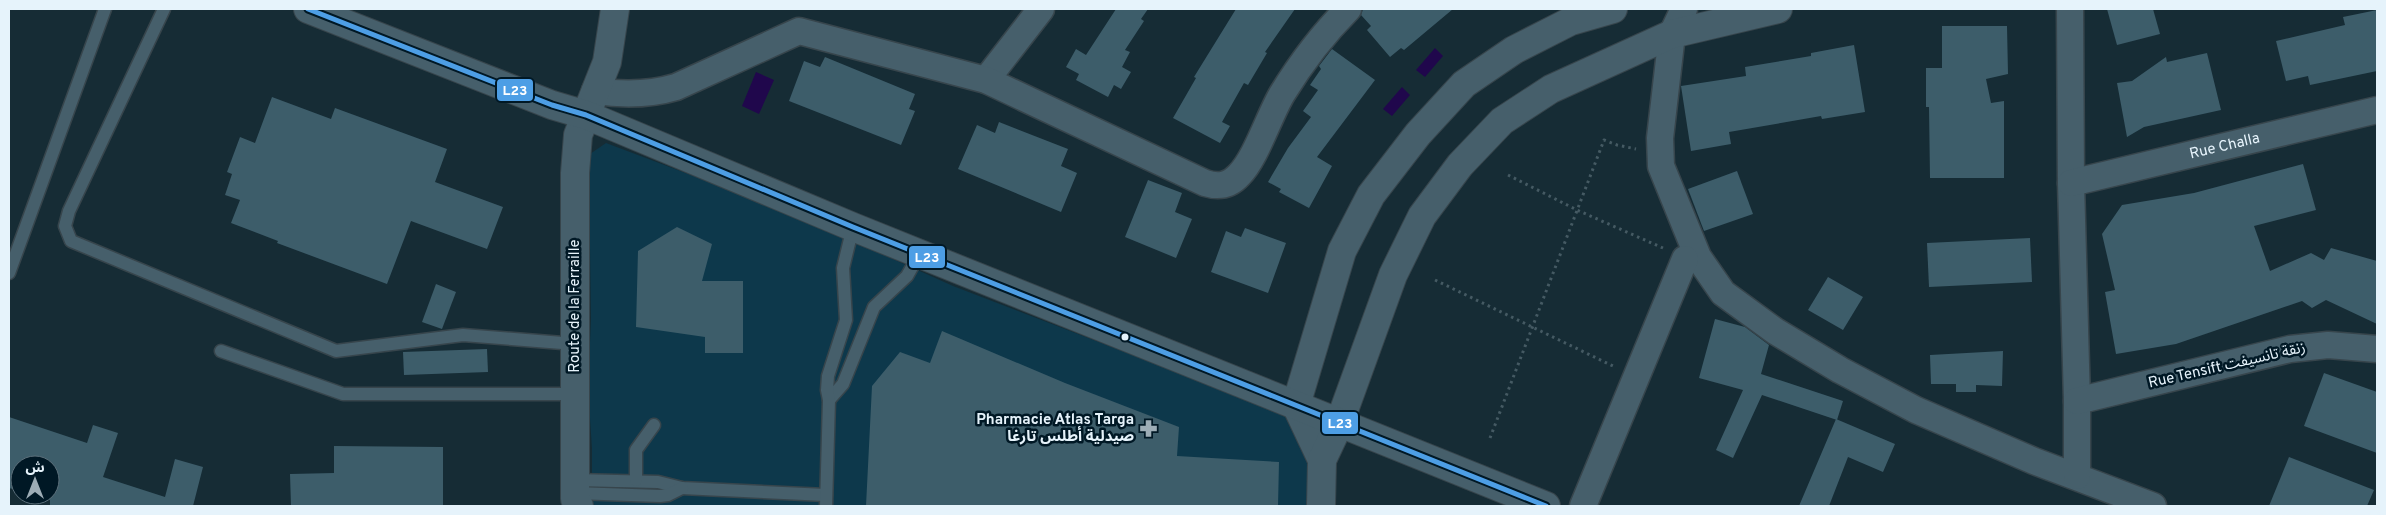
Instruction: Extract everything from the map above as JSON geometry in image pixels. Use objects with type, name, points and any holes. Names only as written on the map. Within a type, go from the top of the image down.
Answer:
[{"type":"street","points":[[308,9],[552,105],[590,103],[624,95],[662,91],[676,87],[801,20],[986,80],[1214,186],[1226,185],[1240,175],[1282,94],[1306,57],[1348,9]]},
{"type":"street","name":"Route de la Ferraille","points":[[575,497],[575,173],[578,135],[607,62],[615,9]]},
{"type":"street","points":[[986,80],[1041,9]]},
{"type":"street","points":[[1322,460],[1296,405],[1342,251],[1371,195],[1418,134],[1464,84],[1514,50],[1571,21],[1612,9]]},
{"type":"street","points":[[1684,9],[1672,34],[1659,152],[1665,180],[1698,257],[1723,293],[1775,331],[1907,405],[1987,441],[2153,506]]},
{"type":"street","points":[[1321,506],[1322,460],[1339,424],[1393,275],[1422,216],[1460,165],[1502,121],[1551,89],[1672,34],[1778,9]]},
{"type":"street","points":[[2070,9],[2071,182],[2077,401],[2077,476]]},
{"type":"street","points":[[590,103],[852,227],[1546,506]]},
{"type":"street","name":"Rue Challa","points":[[2071,182],[2377,110]]},
{"type":"street","points":[[1584,506],[1685,259]]},
{"type":"street","name":"Rue Tensift زنقة تانسيفت","points":[[2077,401],[2290,349],[2328,345],[2377,350]]},
{"type":"lane","points":[[9,273],[104,9]]},
{"type":"lane","points":[[164,9],[69,211],[65,226],[71,241],[336,351],[463,335],[575,344]]},
{"type":"lane","points":[[575,497],[636,480],[666,482],[682,488],[826,501],[829,400],[827,384],[846,320],[842,268],[852,227]]},
{"type":"lane","points":[[829,400],[839,391],[865,326],[877,302],[907,276],[920,253]]},
{"type":"lane","points":[[846,320],[865,326]]},
{"type":"lane","points":[[221,351],[343,394],[576,394]]},
{"type":"lane","points":[[833,362],[850,366]]},
{"type":"lane","points":[[636,480],[636,450],[654,425]]},
{"type":"lane","points":[[575,497],[660,496],[668,495],[682,488]]},
{"type":"path","points":[[1490,438],[1604,140],[1617,145],[1659,152]]},
{"type":"path","points":[[1508,175],[1578,210],[1685,259]]},
{"type":"path","points":[[1436,280],[1619,369]]},
{"type":"shaded area","points":[[1435,48],[1443,56],[1425,77],[1416,70]]},
{"type":"shaded area","points":[[756,72],[774,80],[759,114],[742,106]]},
{"type":"shaded area","points":[[1402,87],[1410,95],[1392,116],[1383,109]]},
{"type":"shaded area","points":[[606,143],[784,210],[953,286],[1326,429],[1324,506],[592,506],[592,449],[588,388],[591,320],[589,176],[590,154]]},
{"type":"building","points":[[1116,9],[1148,9],[1141,19],[1144,21],[1125,50],[1130,52],[1122,67],[1131,72],[1121,89],[1114,85],[1108,97],[1076,80],[1079,74],[1066,67],[1076,49],[1086,55]]},
{"type":"building","points":[[1236,9],[1295,9],[1265,52],[1267,53],[1248,85],[1244,83],[1222,122],[1230,126],[1220,143],[1173,118],[1196,78],[1194,77]]},
{"type":"building","points":[[1363,9],[1453,9],[1404,50],[1401,48],[1390,57],[1367,30],[1371,26],[1361,15]]},
{"type":"building","points":[[2107,9],[2153,9],[2160,34],[2117,45]]},
{"type":"building","points":[[2377,10],[2377,71],[2310,85],[2308,76],[2286,81],[2276,41],[2345,25],[2343,17]]},
{"type":"building","points":[[1942,26],[2007,26],[2008,74],[1986,79],[1991,103],[2004,101],[2004,178],[1930,178],[1929,107],[1926,107],[1926,68],[1942,68]]},
{"type":"building","points":[[1854,45],[1865,112],[1822,119],[1821,116],[1729,132],[1731,144],[1691,151],[1681,86],[1746,76],[1745,67],[1811,56],[1811,53]]},
{"type":"building","points":[[1332,49],[1375,80],[1317,157],[1332,166],[1309,208],[1279,192],[1281,189],[1268,182],[1288,148],[1311,117],[1303,111],[1318,90],[1310,85],[1321,69],[1319,66]]},
{"type":"building","points":[[2207,53],[2221,110],[2144,127],[2127,137],[2117,83],[2132,81],[2166,57],[2167,62]]},
{"type":"building","points":[[825,57],[915,94],[909,109],[915,111],[901,145],[789,101],[804,61],[820,67]]},
{"type":"building","points":[[272,97],[331,119],[335,108],[447,149],[435,182],[503,207],[487,249],[411,221],[387,284],[277,243],[278,241],[231,223],[240,200],[225,195],[232,174],[227,172],[240,137],[255,143]]},
{"type":"building","points":[[999,122],[1068,149],[1061,166],[1077,173],[1061,212],[958,169],[977,125],[995,133]]},
{"type":"building","points":[[2303,164],[2316,210],[2254,226],[2270,271],[2311,253],[2324,260],[2331,248],[2377,261],[2377,324],[2326,300],[2312,308],[2302,301],[2176,344],[2116,354],[2105,292],[2115,290],[2102,234],[2122,205],[2194,193]]},
{"type":"building","points":[[1737,171],[1753,214],[1704,231],[1688,189]]},
{"type":"building","points":[[1148,180],[1182,193],[1175,212],[1192,219],[1176,258],[1125,237]]},
{"type":"building","points":[[677,227],[712,244],[702,281],[743,281],[743,353],[705,353],[705,337],[636,327],[638,251]]},
{"type":"building","points":[[1245,228],[1286,243],[1268,293],[1211,272],[1226,231],[1241,237]]},
{"type":"building","points":[[2030,238],[2032,282],[1929,287],[1927,243]]},
{"type":"building","points":[[1828,277],[1863,297],[1843,330],[1808,310]]},
{"type":"building","points":[[436,284],[456,292],[442,329],[422,322]]},
{"type":"building","points":[[1715,319],[1745,327],[1769,345],[1761,374],[1843,401],[1837,420],[1762,395],[1733,458],[1716,450],[1743,390],[1699,378]]},
{"type":"building","points":[[942,331],[1065,383],[1179,427],[1177,456],[1279,462],[1278,506],[866,506],[872,386],[900,352],[930,363]]},
{"type":"building","points":[[487,349],[488,372],[404,375],[403,352]]},
{"type":"building","points":[[2003,351],[2002,386],[1976,385],[1976,392],[1956,392],[1956,384],[1931,384],[1930,355]]},
{"type":"building","points":[[2324,373],[2377,392],[2377,453],[2304,426]]},
{"type":"building","points":[[9,417],[87,443],[93,425],[118,433],[103,477],[165,497],[175,459],[203,467],[193,506],[50,506],[60,505],[60,455],[10,455],[9,488]]},
{"type":"building","points":[[1836,419],[1895,444],[1883,472],[1848,457],[1829,506],[1799,506]]},
{"type":"building","points":[[334,446],[443,447],[443,506],[291,506],[290,474],[334,473]]},
{"type":"building","points":[[2289,457],[2374,490],[2367,506],[2269,506]]},
{"type":"transit line","name":"L23","points":[[308,9],[552,105],[586,115],[853,227],[1546,506]]},
{"type":"place","name":"Pharmacie Atlas Targa صيدلية أطلس تارغا","points":[[1148,429]]}]
